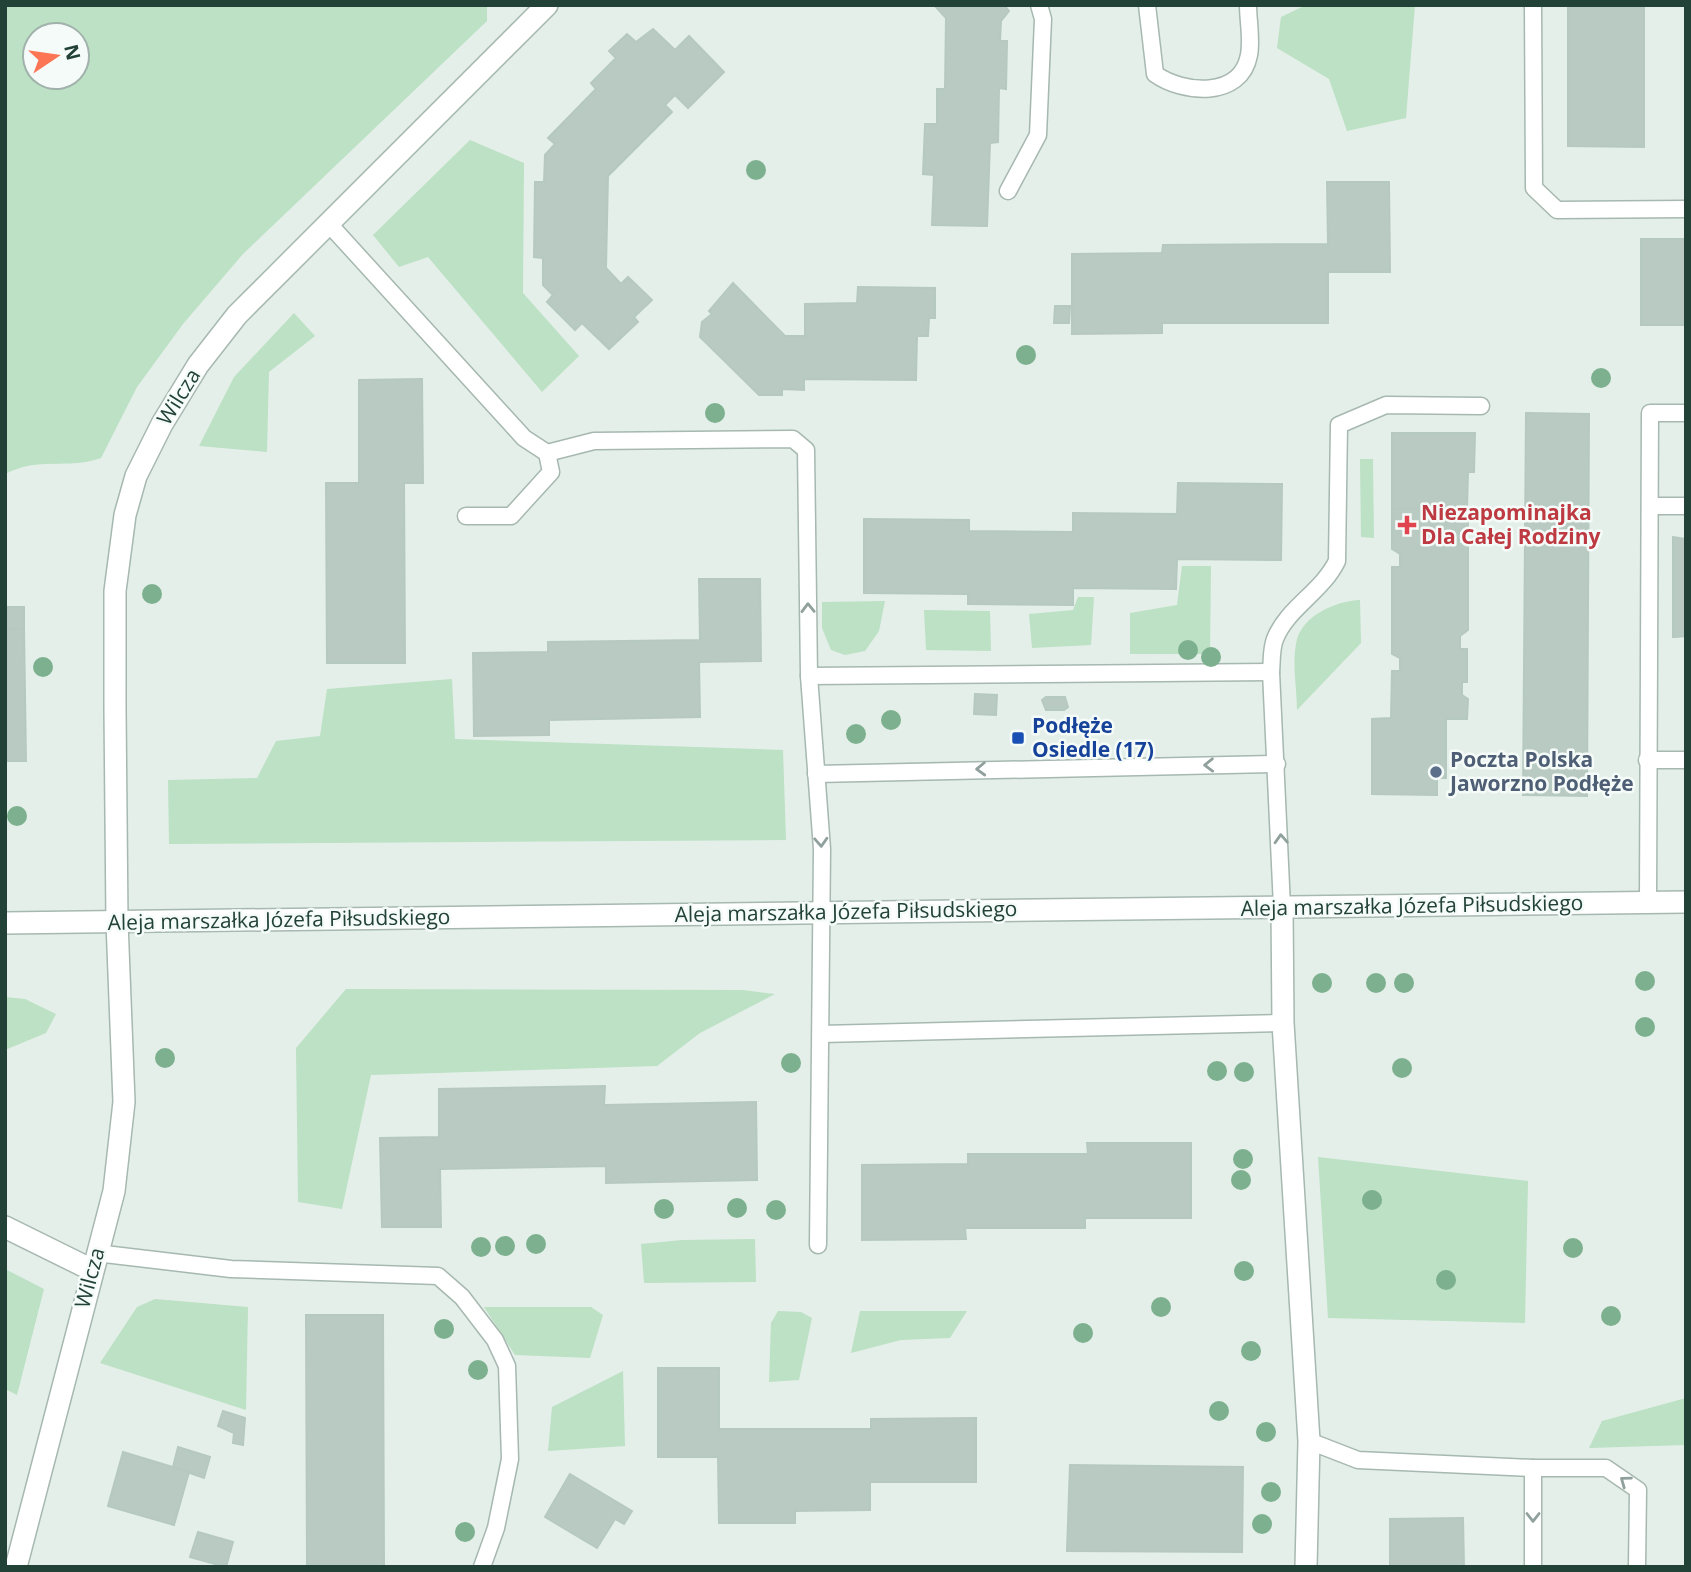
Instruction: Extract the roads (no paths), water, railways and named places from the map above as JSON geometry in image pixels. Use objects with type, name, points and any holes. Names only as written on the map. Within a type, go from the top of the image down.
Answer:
[{"type":"street","name":"Wilcza","points":[[16,1567],[114,1191],[124,1102],[117,922],[115,591],[132,486],[162,424],[198,365],[237,315],[547,5]]},
{"type":"street","name":"Aleja marszałka Józefa Piłsudskiego","points":[[5,923],[1686,902]]},
{"type":"street","points":[[1282,908],[1283,1023],[1309,1441],[1306,1567]]},
{"type":"street","points":[[5,1227],[94,1261]]},
{"type":"lane","points":[[1008,191],[1038,135],[1043,19],[1039,5]]},
{"type":"lane","points":[[1147,5],[1155,74],[1168,83],[1197,90],[1219,87],[1243,72],[1250,54],[1248,5]]},
{"type":"lane","points":[[1533,5],[1534,188],[1557,210],[1686,209]]},
{"type":"lane","points":[[329,223],[524,438],[547,453],[551,472],[511,516],[467,516]]},
{"type":"lane","points":[[1282,908],[1271,672],[1274,642],[1282,625],[1328,579],[1337,562],[1339,425],[1386,405],[1481,406]]},
{"type":"lane","points":[[1648,902],[1650,413],[1686,413]]},
{"type":"lane","points":[[547,453],[594,441],[793,439],[806,450],[809,676],[822,849],[817,1245]]},
{"type":"lane","points":[[1650,506],[1686,506]]},
{"type":"lane","points":[[809,676],[1271,672]]},
{"type":"lane","points":[[1647,760],[1686,760]]},
{"type":"lane","points":[[816,774],[1277,764]]},
{"type":"lane","points":[[821,1034],[1283,1023]]},
{"type":"lane","points":[[94,1261],[438,1276],[462,1297],[495,1340],[508,1366],[510,1459],[496,1528],[482,1567]]},
{"type":"lane","points":[[1309,1441],[1358,1460],[1533,1468],[1606,1468],[1638,1490],[1637,1567]]},
{"type":"lane","points":[[1532,1567],[1533,1468]]},
{"type":"place","name":"Niezapominajka Dla Całej Rodziny","points":[[1407,525]]},
{"type":"place","name":"Podłęże Osiedle (17)","points":[[1018,738]]},
{"type":"place","name":"Poczta Polska Jaworzno Podłęże","points":[[1436,772]]}]
